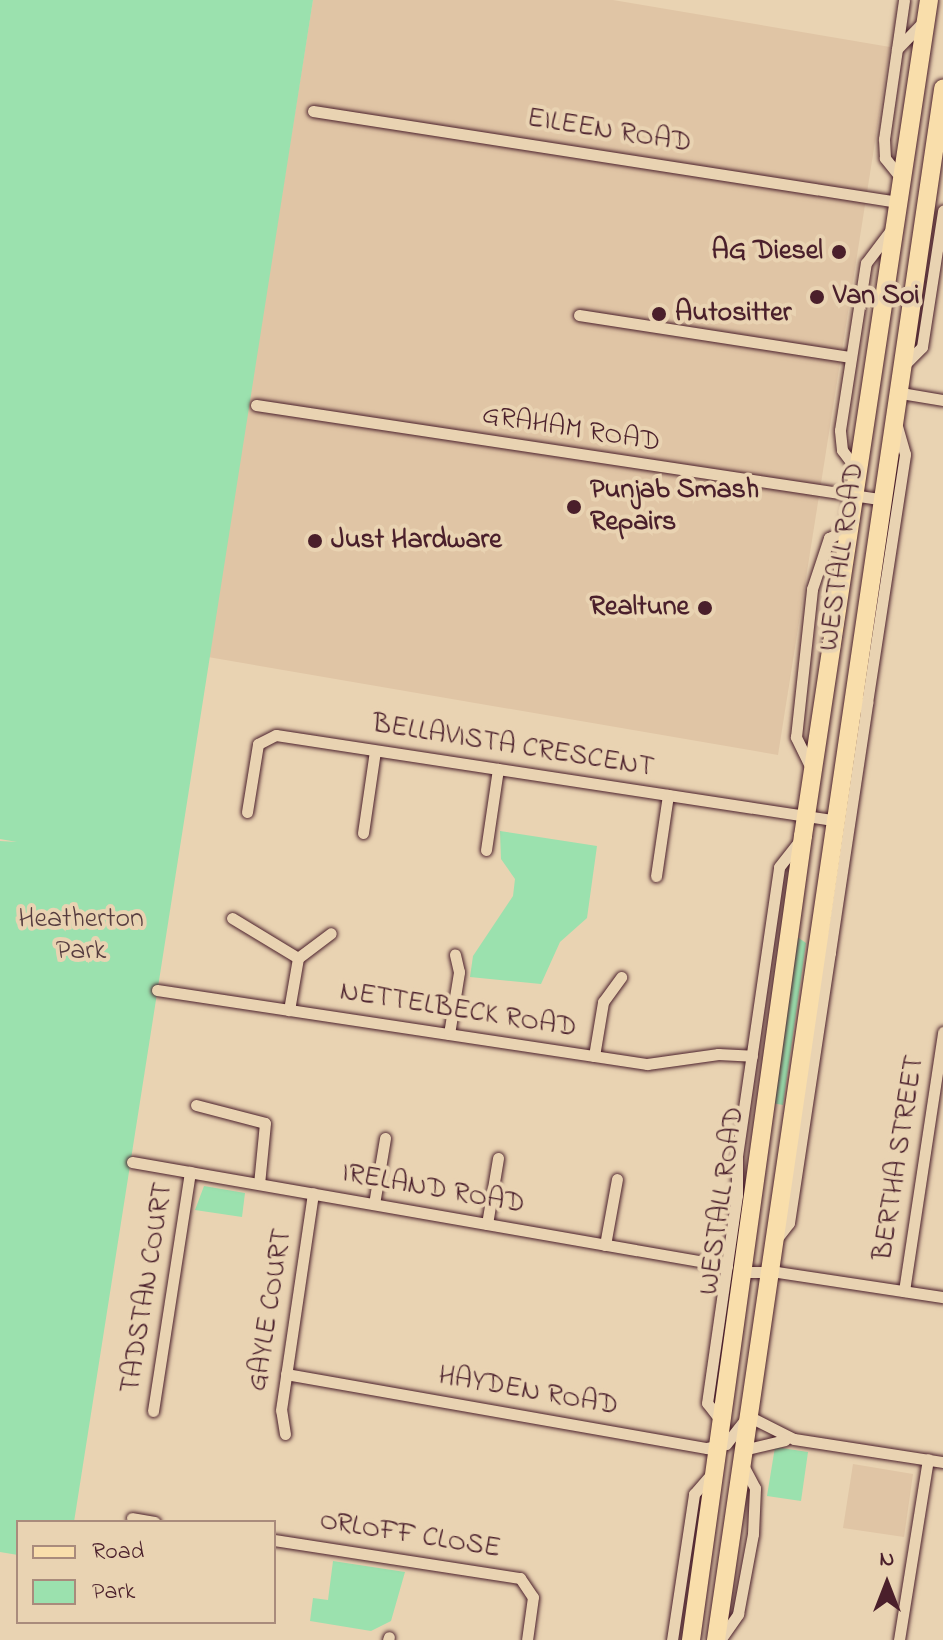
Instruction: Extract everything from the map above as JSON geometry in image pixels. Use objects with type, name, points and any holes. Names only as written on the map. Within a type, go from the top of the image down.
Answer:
[{"type":"main road","name":"WESTALL ROAD","points":[[691,1640],[722,1422],[734,1269],[781,987],[853,496],[852,464],[898,202],[929,0]]},
{"type":"main road","name":"WESTALL ROAD","points":[[718,1640],[770,1244],[842,746],[858,706],[879,499],[895,392],[907,364],[943,89]]},
{"type":"main road","points":[[816,742],[842,746]]},
{"type":"street","points":[[901,178],[885,158],[884,139],[904,0]]},
{"type":"street","points":[[897,50],[926,19]]},
{"type":"street","name":"EILEEN ROAD","points":[[313,111],[898,202]]},
{"type":"street","name":"WESTALL ROAD","points":[[907,364],[923,340],[943,211]]},
{"type":"street","name":"WESTALL ROAD","points":[[852,464],[840,430],[868,256],[894,226]]},
{"type":"street","points":[[579,315],[851,357]]},
{"type":"street","points":[[895,392],[943,400]]},
{"type":"street","name":"GRAHAM ROAD","points":[[256,405],[879,499]]},
{"type":"street","name":"WESTALL ROAD","points":[[770,1244],[789,1223],[830,952],[858,706],[905,454],[905,436],[892,414]]},
{"type":"street","name":"WESTALL ROAD","points":[[812,770],[796,737],[812,589],[829,538],[848,529]]},
{"type":"street","name":"BELLAVISTA CRESCENT","points":[[247,812],[256,748],[265,737],[832,820]]},
{"type":"street","points":[[363,833],[375,751]]},
{"type":"street","points":[[486,850],[498,769]]},
{"type":"street","points":[[656,876],[668,795]]},
{"type":"street","name":"WESTALL ROAD","points":[[734,1269],[752,1056],[779,867],[803,836]]},
{"type":"street","points":[[232,918],[298,958]]},
{"type":"street","points":[[817,923],[830,952]]},
{"type":"street","points":[[289,1010],[298,958],[331,933]]},
{"type":"street","points":[[449,1034],[459,972],[455,954]]},
{"type":"street","points":[[594,1056],[603,1002],[621,977]]},
{"type":"street","points":[[758,1013],[781,987]]},
{"type":"street","name":"NETTELBECK ROAD","points":[[157,990],[656,1064],[710,1054],[752,1056]]},
{"type":"street","name":"BERTHA STREET","points":[[904,1291],[943,1032]]},
{"type":"street","points":[[196,1105],[265,1123],[259,1184]]},
{"type":"street","points":[[374,1204],[385,1138]]},
{"type":"street","points":[[487,1224],[498,1158]]},
{"type":"street","name":"IRELAND ROAD","points":[[132,1162],[734,1269],[943,1297]]},
{"type":"street","name":"TADSTAN COURT","points":[[153,1411],[190,1172]]},
{"type":"street","points":[[605,1245],[617,1179]]},
{"type":"street","name":"GAYLE COURT","points":[[285,1434],[286,1374],[313,1193]]},
{"type":"street","name":"HAYDEN ROAD","points":[[286,1374],[718,1447]]},
{"type":"street","points":[[718,1447],[748,1416],[794,1439],[943,1462]]},
{"type":"street","points":[[742,1457],[794,1439]]},
{"type":"street","points":[[899,1640],[928,1459]]},
{"type":"street","name":"WESTALL ROAD","points":[[672,1640],[696,1489],[715,1470]]},
{"type":"street","points":[[132,1518],[144,1520]]},
{"type":"street","name":"ORLOFF CLOSE","points":[[276,1540],[520,1578],[533,1597],[527,1640]]},
{"type":"shaded area","points":[[313,0],[613,0],[890,47],[778,755],[208,657]]},
{"type":"shaded area","points":[[853,1464],[913,1474],[904,1537],[843,1528]]},
{"type":"green space","name":"Heatherton Park","points":[[0,0],[313,0],[74,1520],[16,1520],[16,1555],[0,1552],[0,841],[17,842],[0,839]]},
{"type":"green space","points":[[500,831],[597,846],[587,918],[560,942],[541,984],[470,977],[473,956],[513,896],[515,879],[501,859]]},
{"type":"green space","points":[[796,936],[806,943],[783,1105],[772,1103]]},
{"type":"green space","points":[[204,1186],[245,1193],[242,1217],[195,1210]]},
{"type":"green space","points":[[775,1447],[808,1452],[801,1501],[767,1496]]},
{"type":"green space","points":[[333,1561],[405,1572],[391,1621],[371,1631],[310,1621],[313,1598],[328,1600]]},
{"type":"place","name":"AG Diesel","points":[[839,252]]},
{"type":"place","name":"Van Soi","points":[[817,297]]},
{"type":"place","name":"Autositter","points":[[659,314]]},
{"type":"place","name":"Punjab Smash Repairs","points":[[574,507]]},
{"type":"place","name":"Just Hardware","points":[[315,541]]},
{"type":"place","name":"Realtune","points":[[705,608]]}]
